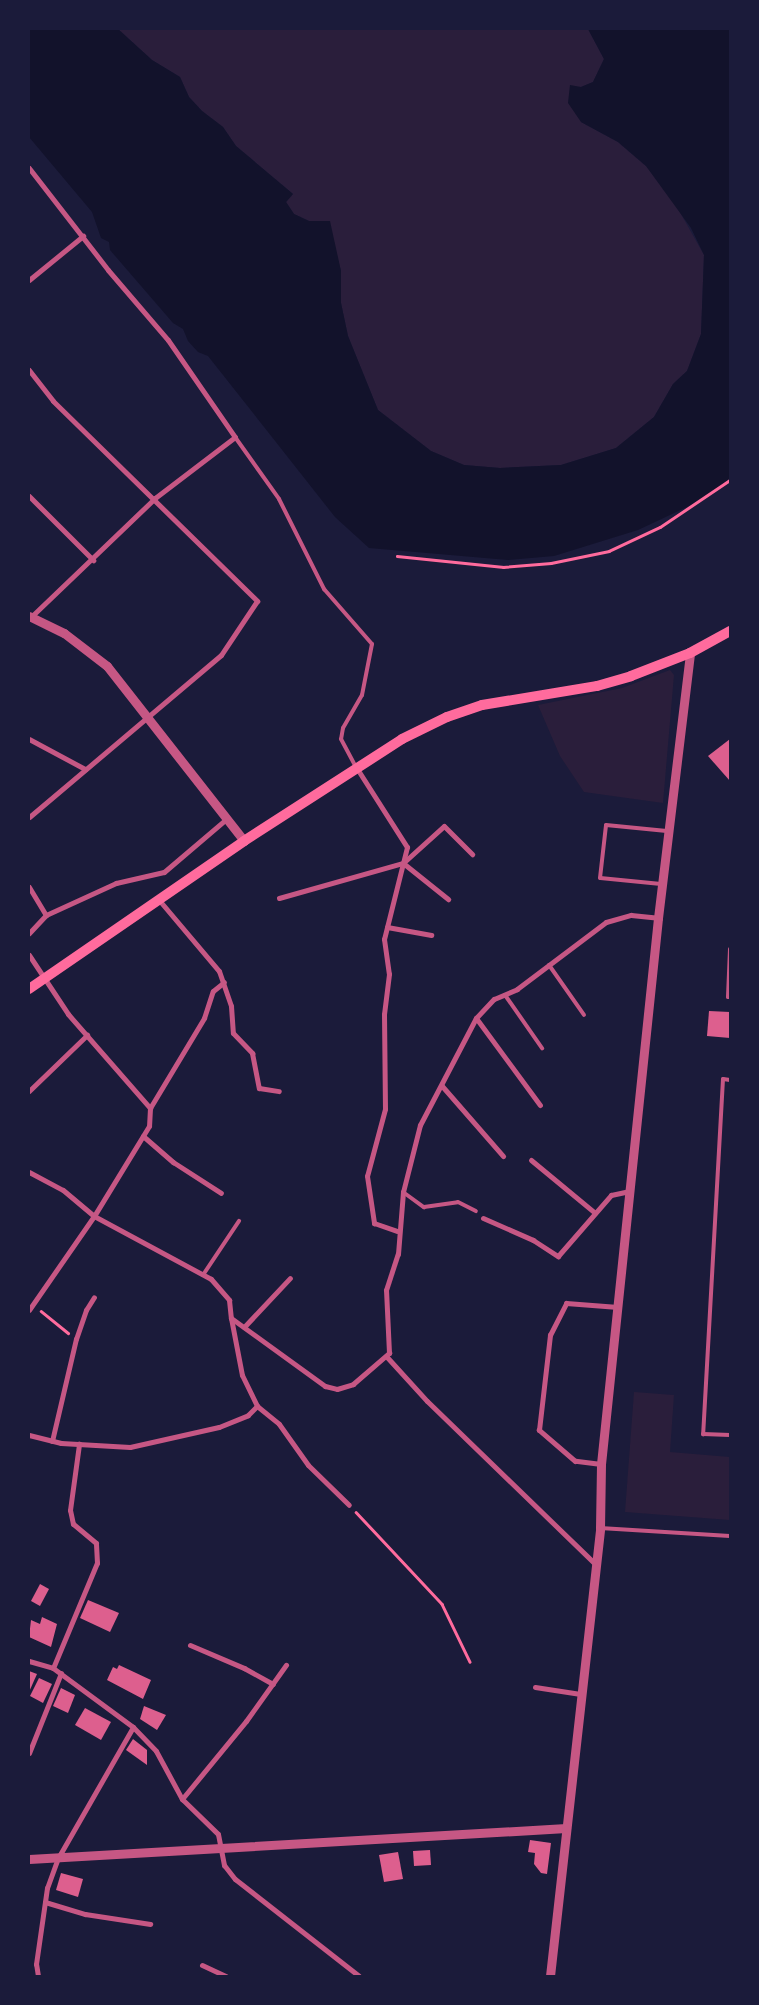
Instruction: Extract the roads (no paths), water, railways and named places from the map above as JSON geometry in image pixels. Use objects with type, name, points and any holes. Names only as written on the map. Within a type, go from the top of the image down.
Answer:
[{"type":"main road","points":[[29,989],[244,841],[356,767],[447,716],[482,704],[597,686],[690,654],[730,631]]},
{"type":"street","points":[[29,168],[168,340],[235,436],[155,498],[92,560],[30,616],[64,634],[100,660],[148,716],[224,820],[244,841]]},
{"type":"street","points":[[29,280],[83,236]]},
{"type":"street","points":[[29,370],[53,401],[155,498],[256,601],[220,655],[29,817]]},
{"type":"street","points":[[29,496],[92,560]]},
{"type":"street","points":[[550,1976],[594,1563],[600,1528],[601,1464],[658,918],[690,654]]},
{"type":"street","points":[[29,739],[86,769]]},
{"type":"street","points":[[356,767],[407,847],[384,939],[389,974],[384,1014],[384,1109],[367,1176],[374,1223],[398,1231]]},
{"type":"street","points":[[29,933],[46,915],[116,883],[164,872],[224,820]]},
{"type":"street","points":[[279,898],[403,863],[444,826],[472,854]]},
{"type":"street","points":[[403,863],[448,899]]},
{"type":"street","points":[[29,887],[46,915]]},
{"type":"street","points":[[158,900],[209,958],[224,982],[233,1033],[252,1053],[259,1088],[279,1091]]},
{"type":"street","points":[[231,1318],[325,1386],[338,1389],[352,1384],[386,1356],[389,1353],[386,1290],[398,1254],[398,1231],[403,1192],[420,1125],[476,1018],[494,999],[505,995],[550,966],[606,922],[621,916],[658,918]]},
{"type":"street","points":[[387,927],[431,935]]},
{"type":"street","points":[[29,955],[44,979],[88,1035],[150,1108]]},
{"type":"street","points":[[29,1310],[94,1216],[149,1126],[150,1108],[204,1018],[212,991],[224,982]]},
{"type":"street","points":[[476,1018],[540,1105]]},
{"type":"street","points":[[29,1091],[88,1035]]},
{"type":"street","points":[[442,1086],[503,1156]]},
{"type":"street","points":[[143,1136],[173,1162],[221,1193]]},
{"type":"street","points":[[531,1160],[595,1213]]},
{"type":"street","points":[[29,1172],[63,1190],[94,1216],[203,1276],[229,1300],[242,1375],[257,1406],[279,1424],[308,1465],[349,1505]]},
{"type":"street","points":[[483,1218],[533,1240],[558,1256],[611,1195],[630,1191]]},
{"type":"street","points":[[244,1327],[290,1278]]},
{"type":"street","points":[[52,1441],[76,1339],[86,1310],[94,1297]]},
{"type":"street","points":[[601,1464],[575,1461],[539,1430],[550,1335],[566,1303],[618,1307]]},
{"type":"street","points":[[386,1356],[426,1401],[594,1563]]},
{"type":"street","points":[[29,1435],[52,1441],[130,1447],[219,1427],[248,1415],[257,1406]]},
{"type":"street","points":[[53,1668],[97,1563],[96,1543],[73,1524],[70,1510],[79,1444]]},
{"type":"street","points":[[190,1645],[244,1668],[272,1684]]},
{"type":"street","points":[[29,1661],[53,1668],[61,1673],[133,1727],[156,1751],[182,1799],[218,1834],[219,1849],[224,1865],[235,1879],[359,1976]]},
{"type":"street","points":[[182,1799],[286,1665]]},
{"type":"street","points":[[29,1753],[61,1673]]},
{"type":"street","points":[[535,1687],[580,1694]]},
{"type":"street","points":[[38,1976],[36,1964],[45,1902],[58,1858],[133,1727]]},
{"type":"street","points":[[29,1860],[566,1828]]},
{"type":"street","points":[[45,1902],[85,1914],[150,1924]]},
{"type":"street","points":[[202,1965],[226,1976]]},
{"type":"lane","points":[[235,436],[279,500],[324,589],[372,644],[362,695],[343,728],[341,738],[356,767]]},
{"type":"lane","points":[[663,885],[600,878],[606,825],[669,831]]},
{"type":"lane","points":[[730,949],[728,997],[730,997]]},
{"type":"lane","points":[[550,966],[584,1016]]},
{"type":"lane","points":[[505,995],[542,1048]]},
{"type":"lane","points":[[730,1080],[724,1079],[703,1434],[730,1435]]},
{"type":"lane","points":[[403,1192],[424,1207],[458,1202],[476,1211]]},
{"type":"lane","points":[[203,1276],[239,1221]]},
{"type":"lane","points":[[600,1528],[730,1536]]}]
